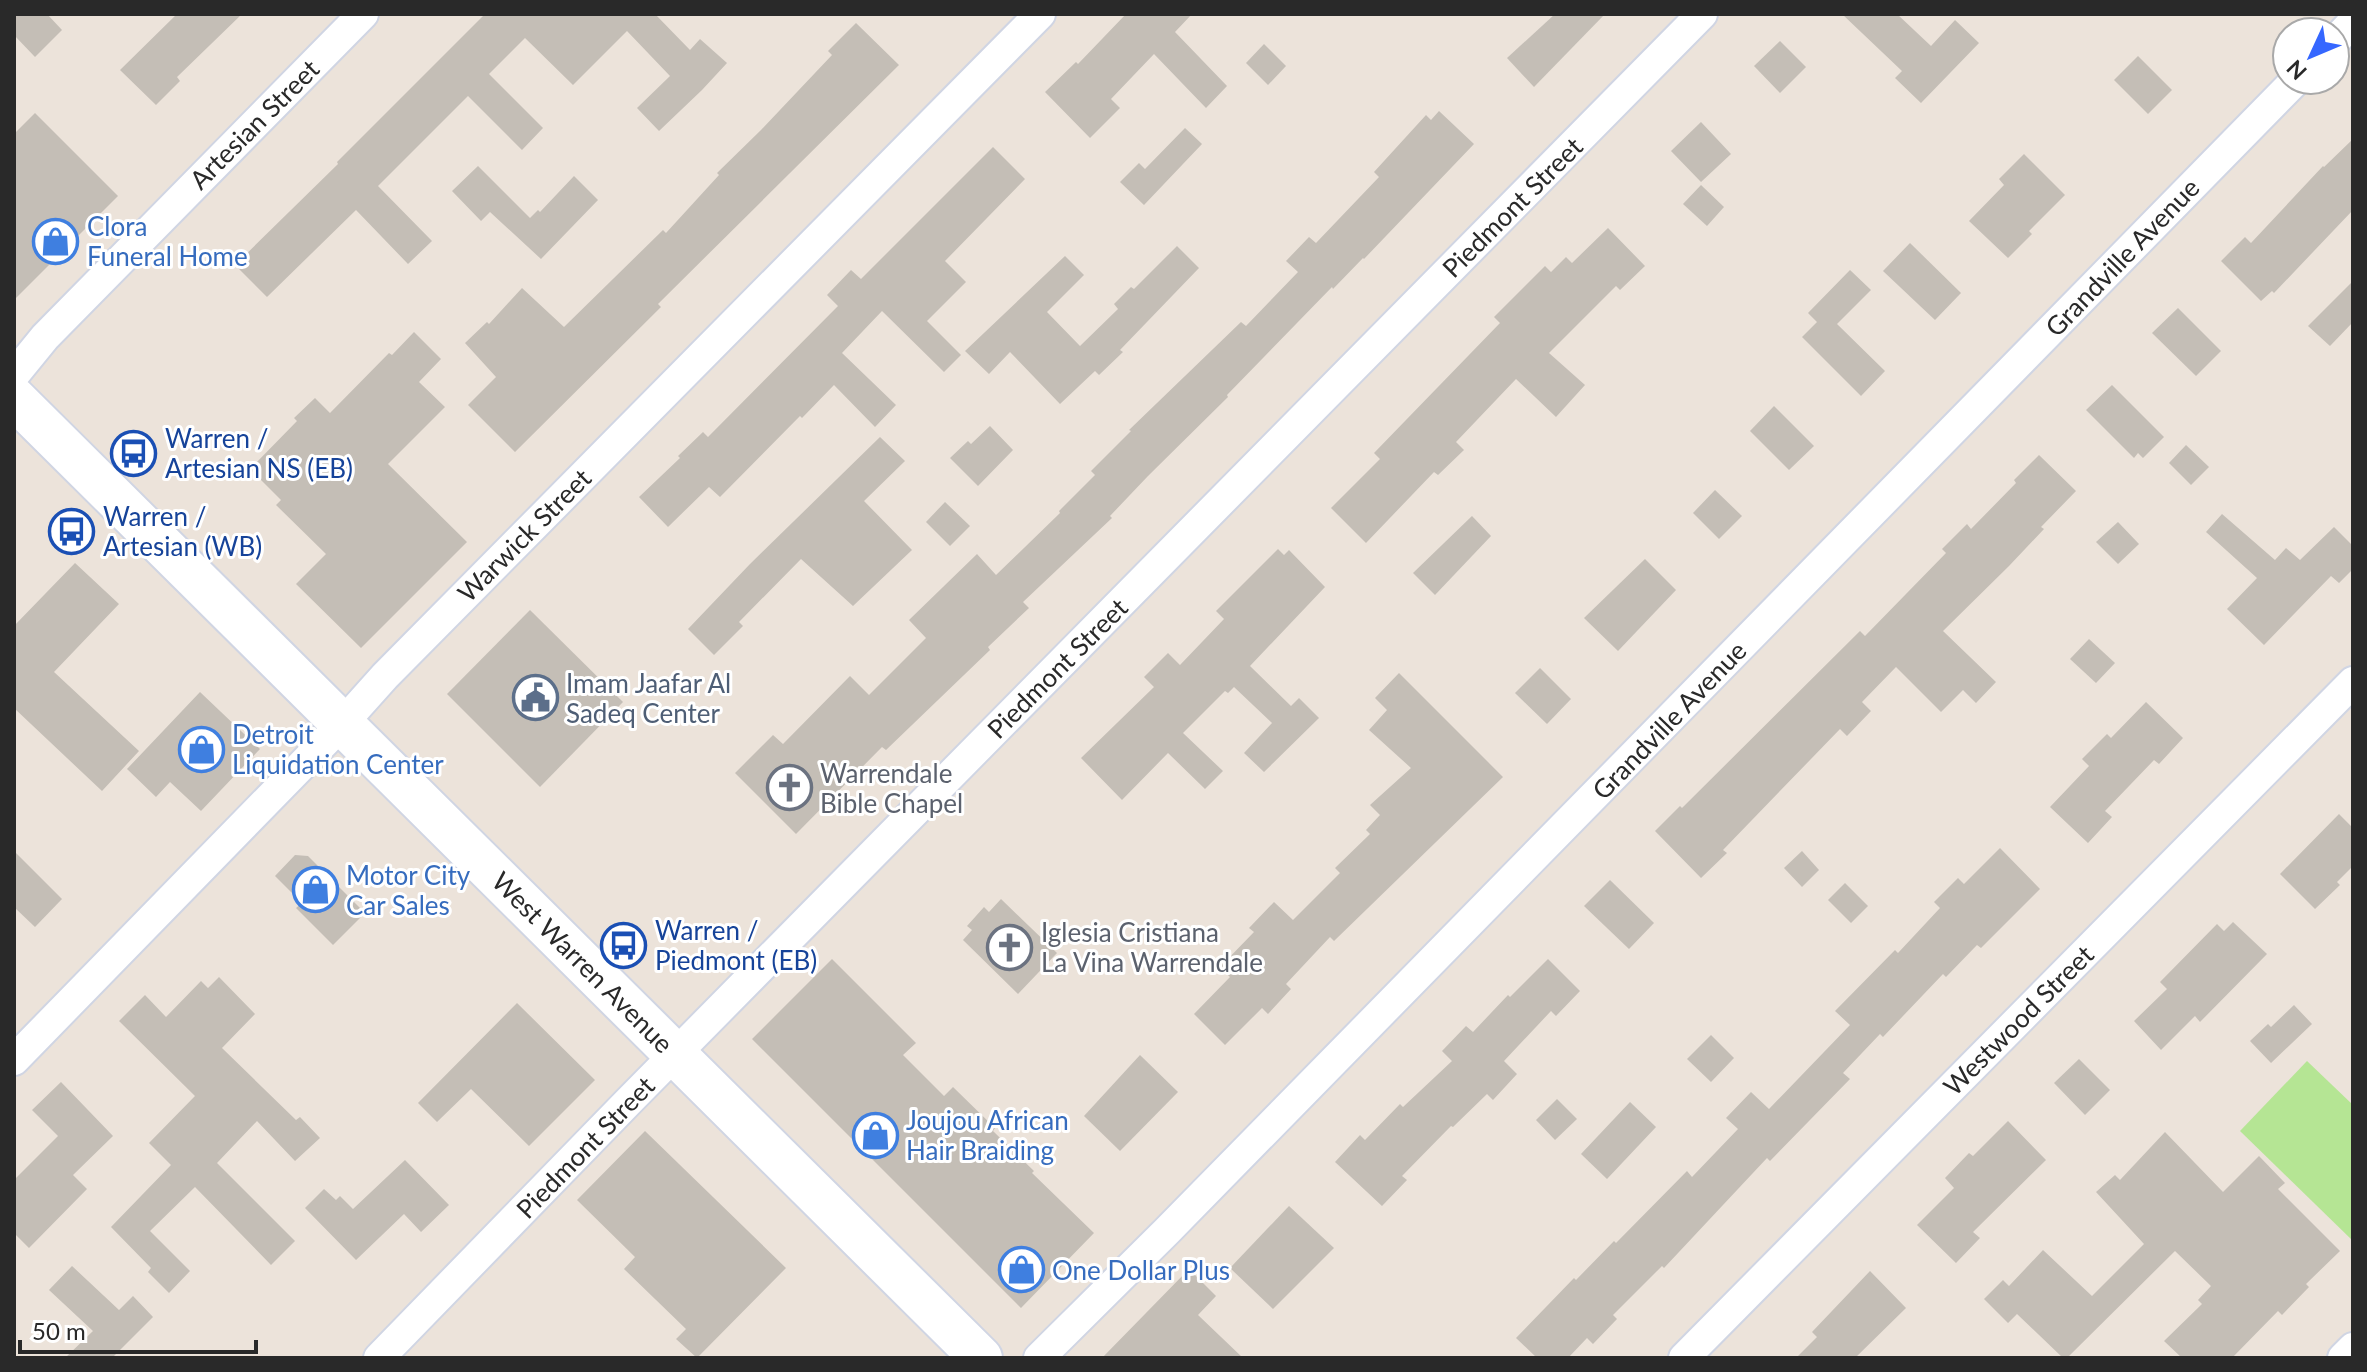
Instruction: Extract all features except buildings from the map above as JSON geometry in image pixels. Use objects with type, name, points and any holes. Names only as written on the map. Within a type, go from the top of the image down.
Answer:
[{"type":"main road","name":"West Warren Avenue","points":[[14,398],[981,1358]]},
{"type":"street","name":"Artesian Street","points":[[14,375],[45,337],[363,14]]},
{"type":"street","name":"Warwick Street","points":[[14,1060],[342,724],[405,655],[1040,14]]},
{"type":"street","name":"Piedmont Street","points":[[379,1358],[1702,14]]},
{"type":"street","name":"Grandville Avenue","points":[[1039,1358],[2280,96]]},
{"type":"street","name":"Westwood Street","points":[[1684,1358],[2353,682]]},
{"type":"street","points":[[2343,1358],[2353,1348]]},
{"type":"green space","points":[[2307,1061],[2353,1105],[2353,1241],[2240,1131]]},
{"type":"place","name":"Clora Funeral Home","points":[[56,241]]},
{"type":"place","name":"Warren / Artesian NS (EB)","points":[[134,453]]},
{"type":"place","name":"Warren / Artesian (WB)","points":[[72,531]]},
{"type":"place","name":"Imam Jaafar Al Sadeq Center","points":[[535,698]]},
{"type":"place","name":"Detroit Liquidation Center","points":[[201,749]]},
{"type":"place","name":"Warrendale Bible Chapel","points":[[789,788]]},
{"type":"place","name":"Motor City Car Sales","points":[[315,890]]},
{"type":"place","name":"Warren / Piedmont (EB)","points":[[624,945]]},
{"type":"place","name":"Iglesia Cristiana La Vina Warrendale","points":[[1010,947]]},
{"type":"place","name":"Joujou African Hair Braiding","points":[[875,1135]]},
{"type":"place","name":"One Dollar Plus","points":[[1021,1270]]}]
